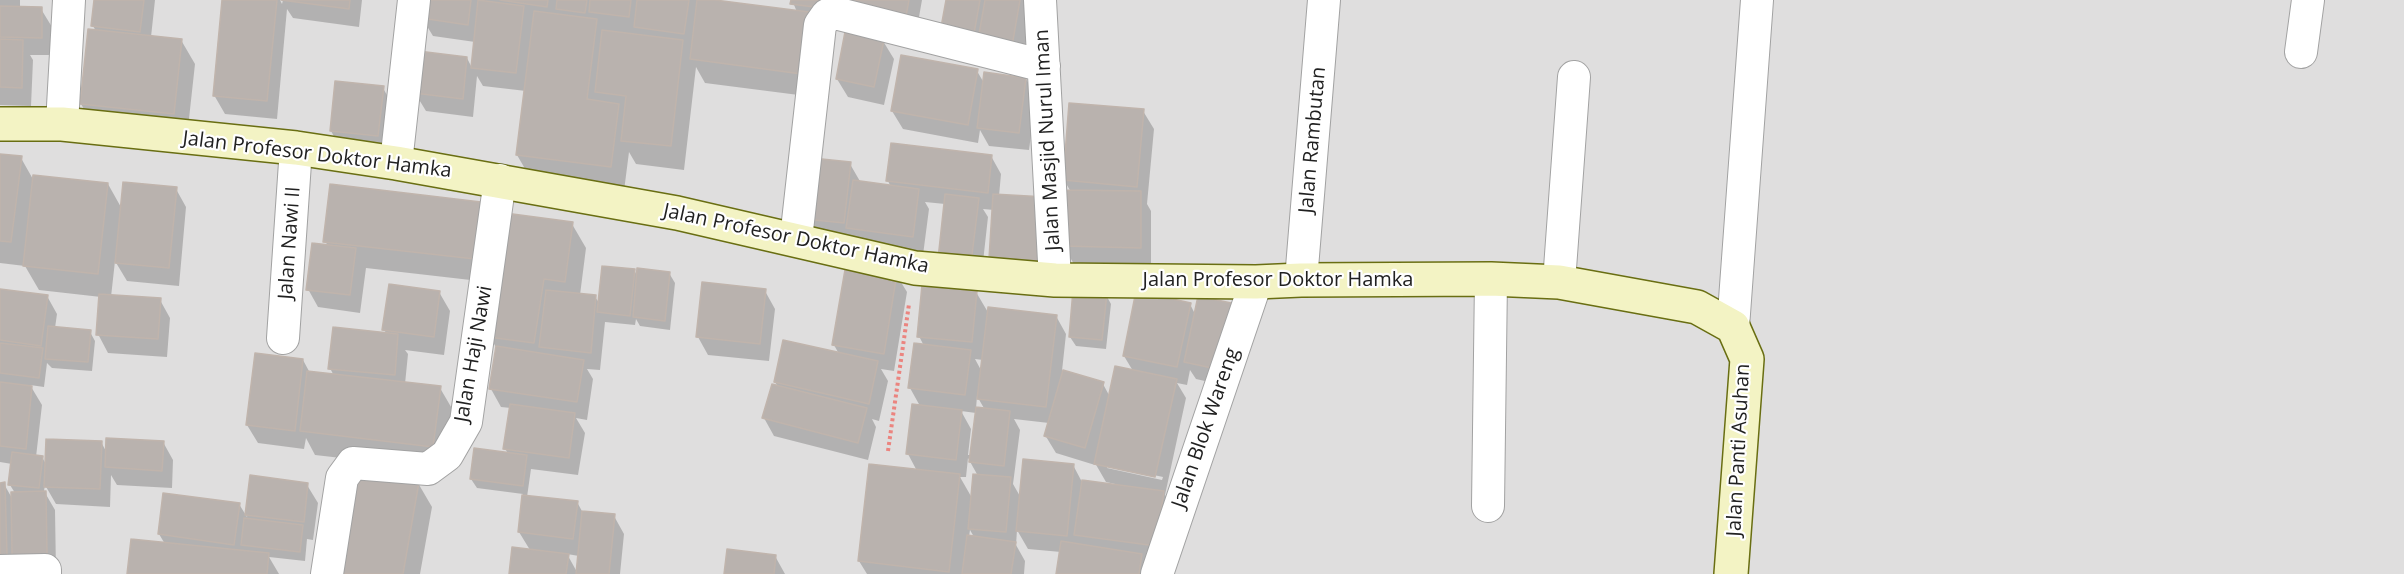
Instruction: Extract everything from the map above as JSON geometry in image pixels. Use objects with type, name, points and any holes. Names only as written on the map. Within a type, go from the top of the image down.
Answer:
[{"type":"street","points":[[62,124],[69,0]]},
{"type":"street","points":[[396,163],[414,0]]},
{"type":"street","name":"Jalan Masjid Nurul Iman","points":[[1040,0],[1055,280]]},
{"type":"street","name":"Jalan Rambutan","points":[[1301,280],[1324,0]]},
{"type":"street","points":[[1733,327],[1757,0]]},
{"type":"street","points":[[2301,52],[2308,0]]},
{"type":"street","points":[[796,239],[820,25],[827,15],[835,13],[1044,66]]},
{"type":"street","points":[[1559,282],[1575,77]]},
{"type":"street","name":"Jalan Profesor Doktor Hamka","points":[[0,124],[62,124],[296,148],[396,163],[677,213],[915,268],[1055,280],[1256,282],[1491,279],[1559,282],[1697,307],[1733,327]]},
{"type":"street","name":"Jalan Nawi II","points":[[283,338],[296,148]]},
{"type":"street","name":"Jalan Haji Nawi","points":[[327,574],[342,478],[353,463],[428,469],[447,455],[466,422],[500,180]]},
{"type":"street","points":[[1488,506],[1491,279]]},
{"type":"street","name":"Jalan Blok Wareng","points":[[1157,574],[1256,282]]},
{"type":"street","name":"Jalan Panti Asuhan","points":[[1731,574],[1747,359],[1733,327]]},
{"type":"street","points":[[0,571],[45,570],[45,574]]},
{"type":"path","points":[[888,451],[915,268]]},
{"type":"shaded area","points":[[0,0],[2404,0],[2404,574],[0,574]]},
{"type":"building","points":[[94,0],[144,0],[140,32],[91,26]]},
{"type":"building","points":[[222,0],[277,0],[267,101],[213,96]]},
{"type":"building","points":[[281,0],[350,0],[349,9]]},
{"type":"building","points":[[423,0],[471,0],[468,25],[421,18]]},
{"type":"building","points":[[478,0],[524,6],[516,73],[471,68]]},
{"type":"building","points":[[500,0],[548,0],[547,7]]},
{"type":"building","points":[[557,0],[587,0],[585,13],[556,9]]},
{"type":"building","points":[[590,0],[631,0],[629,17],[589,12]]},
{"type":"building","points":[[637,0],[689,0],[684,34],[634,27]]},
{"type":"building","points":[[697,0],[715,0],[817,13],[809,75],[690,59]]},
{"type":"building","points":[[791,0],[840,0],[838,10],[790,4]]},
{"type":"building","points":[[846,0],[909,0],[906,16]]},
{"type":"building","points":[[946,0],[980,0],[973,39],[940,33]]},
{"type":"building","points":[[985,0],[1020,0],[1012,46],[978,40]]},
{"type":"building","points":[[0,6],[42,7],[42,38],[0,37]]},
{"type":"building","points":[[534,11],[597,19],[587,99],[619,104],[611,167],[516,155]]},
{"type":"building","points":[[88,29],[182,39],[174,114],[80,104]]},
{"type":"building","points":[[602,30],[683,40],[671,146],[621,141],[626,96],[595,92]]},
{"type":"building","points":[[845,32],[884,40],[874,87],[836,79]]},
{"type":"building","points":[[0,39],[23,40],[22,88],[0,87]]},
{"type":"building","points":[[418,51],[467,57],[463,99],[414,93]]},
{"type":"building","points":[[901,55],[978,69],[968,125],[891,111]]},
{"type":"building","points":[[984,72],[1026,78],[1019,133],[977,128]]},
{"type":"building","points":[[335,81],[384,86],[378,136],[330,131]]},
{"type":"building","points":[[1069,103],[1144,109],[1137,187],[1063,180]]},
{"type":"building","points":[[891,143],[992,155],[988,193],[886,181]]},
{"type":"building","points":[[0,154],[22,156],[11,242],[0,241]]},
{"type":"building","points":[[812,158],[851,162],[844,223],[805,219]]},
{"type":"building","points":[[33,175],[108,183],[98,274],[23,266]]},
{"type":"building","points":[[853,180],[919,189],[913,237],[846,228]]},
{"type":"building","points":[[123,182],[177,187],[169,268],[115,263]]},
{"type":"building","points":[[330,184],[481,202],[475,259],[323,242]]},
{"type":"building","points":[[1063,190],[1141,191],[1141,248],[1062,246]]},
{"type":"building","points":[[945,194],[979,198],[971,263],[938,259]]},
{"type":"building","points":[[993,194],[1046,197],[1041,263],[989,259]]},
{"type":"building","points":[[505,213],[573,222],[565,282],[544,279],[534,343],[488,337]]},
{"type":"building","points":[[312,243],[356,248],[350,295],[306,290]]},
{"type":"building","points":[[846,264],[897,273],[884,354],[832,345]]},
{"type":"building","points":[[602,266],[635,269],[630,316],[597,312]]},
{"type":"building","points":[[637,268],[670,272],[665,321],[633,317]]},
{"type":"building","points":[[702,282],[766,289],[760,344],[696,337]]},
{"type":"building","points":[[389,284],[440,291],[434,337],[382,330]]},
{"type":"building","points":[[922,285],[977,291],[972,342],[917,337]]},
{"type":"building","points":[[0,289],[48,295],[41,346],[0,340]]},
{"type":"building","points":[[546,290],[596,295],[591,353],[539,347]]},
{"type":"building","points":[[1073,290],[1107,293],[1102,340],[1069,337]]},
{"type":"building","points":[[1136,291],[1191,303],[1177,367],[1123,356]]},
{"type":"building","points":[[99,294],[161,298],[158,339],[96,335]]},
{"type":"building","points":[[1198,296],[1236,304],[1221,370],[1184,362]]},
{"type":"building","points":[[988,307],[1057,315],[1046,407],[977,399]]},
{"type":"building","points":[[48,326],[91,330],[88,362],[45,359]]},
{"type":"building","points":[[333,327],[398,334],[395,375],[328,369]]},
{"type":"building","points":[[783,340],[878,361],[869,404],[774,382]]},
{"type":"building","points":[[0,343],[43,348],[39,378],[0,373]]},
{"type":"building","points":[[914,343],[971,350],[965,395],[908,388]]},
{"type":"building","points":[[496,346],[584,360],[577,402],[489,389]]},
{"type":"building","points":[[255,353],[303,359],[295,431],[246,425]]},
{"type":"building","points":[[1115,366],[1177,379],[1155,477],[1094,464]]},
{"type":"building","points":[[1063,370],[1104,382],[1085,448],[1044,436]]},
{"type":"building","points":[[307,371],[441,386],[433,447],[300,431]]},
{"type":"building","points":[[0,382],[32,386],[26,449],[0,446]]},
{"type":"building","points":[[772,384],[867,408],[858,443],[762,418]]},
{"type":"building","points":[[510,404],[575,413],[569,458],[503,449]]},
{"type":"building","points":[[912,404],[962,410],[956,460],[906,454]]},
{"type":"building","points":[[976,407],[1010,411],[1004,466],[969,462]]},
{"type":"building","points":[[106,438],[164,441],[162,471],[105,467]]},
{"type":"building","points":[[46,439],[102,441],[100,489],[44,487]]},
{"type":"building","points":[[474,448],[527,455],[523,486],[470,479]]},
{"type":"building","points":[[12,452],[43,456],[39,488],[8,485]]},
{"type":"building","points":[[1023,459],[1074,464],[1067,536],[1016,531]]},
{"type":"building","points":[[869,464],[960,474],[949,572],[858,561]]},
{"type":"building","points":[[356,472],[419,482],[403,574],[339,574]]},
{"type":"building","points":[[973,474],[1011,477],[1006,532],[968,529]]},
{"type":"building","points":[[250,475],[308,483],[304,522],[245,515]]},
{"type":"building","points":[[1082,480],[1164,491],[1156,546],[1074,535]]},
{"type":"building","points":[[5,482],[7,555],[0,555],[0,483]]},
{"type":"building","points":[[46,491],[47,554],[12,555],[11,492]]},
{"type":"building","points":[[163,493],[240,503],[234,545],[158,534]]},
{"type":"building","points":[[522,495],[578,501],[573,539],[518,532]]},
{"type":"building","points":[[582,511],[615,514],[609,574],[576,574]]},
{"type":"building","points":[[244,518],[303,525],[300,552],[241,545]]},
{"type":"building","points":[[967,535],[1016,542],[1011,574],[962,574]]},
{"type":"building","points":[[131,539],[269,553],[267,574],[127,574]]},
{"type":"building","points":[[1061,541],[1142,554],[1139,574],[1056,574]]},
{"type":"building","points":[[512,547],[569,554],[566,574],[509,574]]},
{"type":"building","points":[[727,549],[776,555],[774,574],[724,574]]}]
